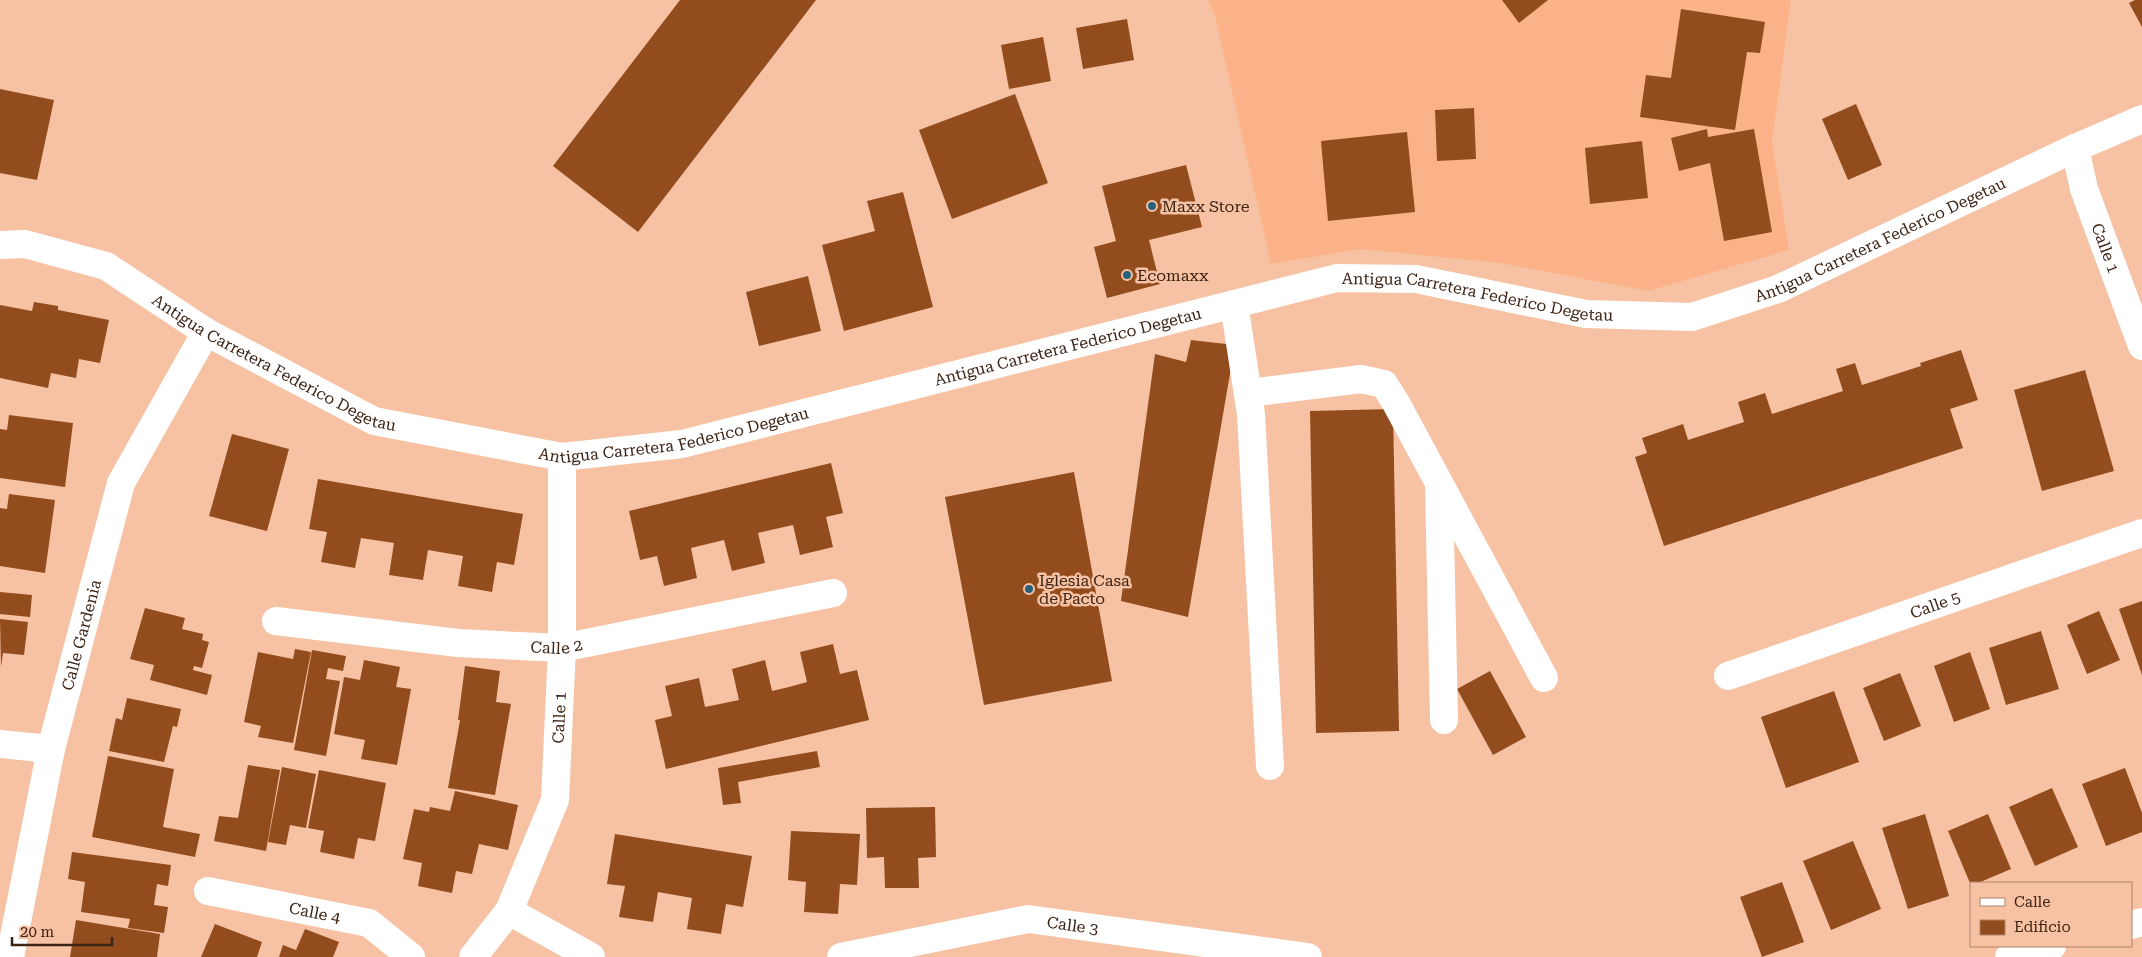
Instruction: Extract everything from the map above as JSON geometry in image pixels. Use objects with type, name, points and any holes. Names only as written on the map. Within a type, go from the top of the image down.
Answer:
[{"type":"street","name":"Antigua Carretera Federico Degetau","points":[[0,245],[25,244],[106,266],[206,332],[374,420],[562,457],[682,444],[1337,278],[1416,278],[1586,314],[1692,317],[1778,289],[2075,148],[2142,119]]},
{"type":"street","name":"Calle 1","points":[[2075,148],[2084,189],[2142,346]]},
{"type":"street","points":[[1234,304],[1251,414],[1270,766]]},
{"type":"street","name":"Calle Gardenia","points":[[10,957],[51,749],[121,484],[206,332]]},
{"type":"street","points":[[1248,393],[1361,379],[1384,384],[1544,678]]},
{"type":"street","name":"Calle 1","points":[[473,957],[509,911],[555,800],[562,648],[562,457]]},
{"type":"street","points":[[1439,482],[1444,720]]},
{"type":"street","name":"Calle 5","points":[[1728,676],[2142,532]]},
{"type":"street","name":"Calle 2","points":[[276,621],[458,643],[562,648],[833,593]]},
{"type":"street","points":[[0,744],[51,749]]},
{"type":"street","name":"Calle 4","points":[[208,891],[369,924],[411,957]]},
{"type":"street","points":[[509,911],[591,957]]},
{"type":"street","name":"Calle 3","points":[[840,957],[1028,919],[1308,957]]},
{"type":"street","points":[[2009,957],[2048,947]]},
{"type":"shaded area","points":[[1208,0],[1791,0],[1772,142],[1789,250],[1648,291],[1500,263],[1361,249],[1271,264],[1215,16]]},
{"type":"building","points":[[680,0],[816,0],[638,232],[553,166]]},
{"type":"building","points":[[1502,0],[1548,0],[1519,23]]},
{"type":"building","points":[[2135,0],[2142,0],[2142,27],[2129,3]]},
{"type":"building","points":[[1681,9],[1765,22],[1760,53],[1747,52],[1735,130],[1640,117],[1646,75],[1671,78]]},
{"type":"building","points":[[1127,19],[1134,60],[1083,69],[1076,28]]},
{"type":"building","points":[[1043,37],[1051,81],[1009,89],[1001,45]]},
{"type":"building","points":[[0,89],[54,100],[37,180],[0,173]]},
{"type":"building","points":[[1015,94],[1048,183],[952,219],[919,130]]},
{"type":"building","points":[[1856,104],[1882,165],[1848,180],[1822,119]]},
{"type":"building","points":[[1474,108],[1476,159],[1437,161],[1435,110]]},
{"type":"building","points":[[1707,129],[1708,137],[1754,129],[1772,232],[1724,241],[1710,163],[1679,171],[1671,138]]},
{"type":"building","points":[[1407,132],[1415,212],[1328,221],[1321,141]]},
{"type":"building","points":[[1642,141],[1648,198],[1590,204],[1585,148]]},
{"type":"building","name":"Maxx Store","points":[[1186,165],[1202,227],[1149,240],[1160,284],[1107,298],[1094,247],[1116,241],[1102,186]]},
{"type":"building","points":[[903,192],[933,307],[844,331],[822,245],[875,231],[867,201]]},
{"type":"building","points":[[808,276],[821,331],[759,346],[746,292]]},
{"type":"building","points":[[34,302],[58,306],[58,310],[109,320],[100,363],[79,359],[76,378],[51,373],[48,388],[0,378],[0,305],[32,311]]},
{"type":"building","points":[[1191,340],[1235,345],[1188,617],[1121,601],[1155,354],[1186,362]]},
{"type":"building","points":[[1961,350],[1978,400],[1950,409],[1963,448],[1664,546],[1635,457],[1647,453],[1642,438],[1683,424],[1688,440],[1744,422],[1738,402],[1765,393],[1772,414],[1843,391],[1836,369],[1855,363],[1862,385],[1921,366],[1920,363]]},
{"type":"building","points":[[2085,370],[2114,471],[2042,491],[2014,390]]},
{"type":"building","points":[[1393,409],[1399,731],[1316,733],[1310,411]]},
{"type":"building","points":[[9,415],[73,423],[65,487],[0,478],[0,429],[7,430]]},
{"type":"building","points":[[232,434],[289,449],[267,531],[209,516]]},
{"type":"building","points":[[831,463],[843,513],[826,517],[833,547],[800,555],[793,525],[758,533],[765,563],[732,571],[724,540],[691,548],[697,578],[664,586],[657,556],[640,560],[629,511]]},
{"type":"building","name":"Iglesia Casa de Pacto","points":[[1074,472],[1112,681],[984,705],[945,497]]},
{"type":"building","points":[[318,479],[523,514],[514,565],[497,562],[492,592],[458,586],[463,556],[428,550],[423,580],[389,575],[394,543],[361,538],[355,568],[321,562],[327,532],[309,529]]},
{"type":"building","points":[[9,494],[55,500],[45,573],[0,566],[0,508],[7,509]]},
{"type":"building","points":[[0,592],[32,595],[30,617],[0,614]]},
{"type":"building","points":[[2142,601],[2142,675],[2119,609]]},
{"type":"building","points":[[145,608],[185,618],[182,629],[203,634],[202,640],[209,642],[202,668],[194,666],[193,670],[212,675],[207,695],[150,680],[154,665],[130,659]]},
{"type":"building","points":[[2099,611],[2120,660],[2087,674],[2067,625]]},
{"type":"building","points":[[0,619],[28,622],[24,655],[3,653],[1,667]]},
{"type":"building","points":[[2041,631],[2059,689],[2006,705],[1989,648]]},
{"type":"building","points":[[833,644],[840,674],[857,670],[869,720],[666,769],[655,720],[672,716],[665,686],[699,678],[705,707],[739,700],[732,669],[765,660],[772,691],[789,687],[807,682],[800,652]]},
{"type":"building","points":[[295,649],[311,652],[293,743],[258,737],[261,726],[244,722],[258,652],[293,659]]},
{"type":"building","points":[[312,650],[346,656],[343,671],[328,668],[326,679],[340,681],[326,756],[294,750]]},
{"type":"building","points":[[1970,652],[1990,709],[1954,722],[1934,666]]},
{"type":"building","points":[[364,660],[400,667],[396,687],[411,689],[397,765],[361,759],[365,740],[334,734],[344,677],[360,680]]},
{"type":"building","points":[[465,666],[500,671],[496,702],[511,704],[495,795],[448,788],[460,720],[458,720]]},
{"type":"building","points":[[1490,671],[1526,737],[1493,755],[1457,689]]},
{"type":"building","points":[[1900,673],[1921,726],[1884,741],[1863,688]]},
{"type":"building","points":[[1834,691],[1859,762],[1786,788],[1761,717]]},
{"type":"building","points":[[127,698],[181,709],[177,727],[173,726],[164,762],[109,751],[116,718],[122,720]]},
{"type":"building","points":[[817,751],[820,767],[738,782],[741,803],[723,805],[718,768]]},
{"type":"building","points":[[108,756],[174,769],[163,827],[200,834],[195,857],[92,837]]},
{"type":"building","points":[[248,765],[280,770],[266,851],[214,841],[219,816],[238,818]]},
{"type":"building","points":[[282,767],[316,774],[306,828],[290,825],[286,845],[268,842]]},
{"type":"building","points":[[2125,768],[2142,813],[2142,832],[2106,846],[2082,784]]},
{"type":"building","points":[[319,770],[386,783],[375,841],[358,838],[354,859],[320,852],[324,831],[308,828]]},
{"type":"building","points":[[2052,788],[2078,847],[2035,866],[2009,807]]},
{"type":"building","points":[[455,791],[518,805],[508,850],[479,844],[472,874],[456,871],[452,893],[418,886],[422,863],[403,859],[414,809],[429,812],[430,807],[450,811]]},
{"type":"building","points":[[935,807],[936,857],[918,858],[919,888],[885,888],[884,857],[867,858],[866,808]]},
{"type":"building","points":[[1925,814],[1949,896],[1908,909],[1882,828]]},
{"type":"building","points":[[1988,814],[2011,869],[1980,882],[1970,883],[1948,831]]},
{"type":"building","points":[[791,831],[860,834],[857,885],[840,884],[838,914],[804,912],[806,882],[788,880]]},
{"type":"building","points":[[615,834],[752,856],[743,907],[726,904],[721,934],[687,929],[692,898],[658,892],[653,922],[619,917],[625,886],[607,884]]},
{"type":"building","points":[[1853,841],[1881,909],[1831,930],[1803,861]]},
{"type":"building","points":[[72,852],[171,865],[168,886],[157,884],[154,905],[168,907],[164,933],[128,928],[130,919],[81,912],[85,882],[68,879]]},
{"type":"building","points":[[1782,882],[1804,942],[1762,957],[1740,897]]},
{"type":"building","points":[[76,920],[160,934],[157,957],[70,957]]},
{"type":"building","points":[[215,924],[262,942],[257,957],[201,957]]},
{"type":"building","points":[[305,929],[339,942],[333,957],[279,957],[283,945],[296,950]]},
{"type":"place","name":"Maxx Store","points":[[1152,206]]},
{"type":"place","name":"Ecomaxx","points":[[1127,275]]},
{"type":"place","name":"Iglesia Casa de Pacto","points":[[1029,589]]}]
